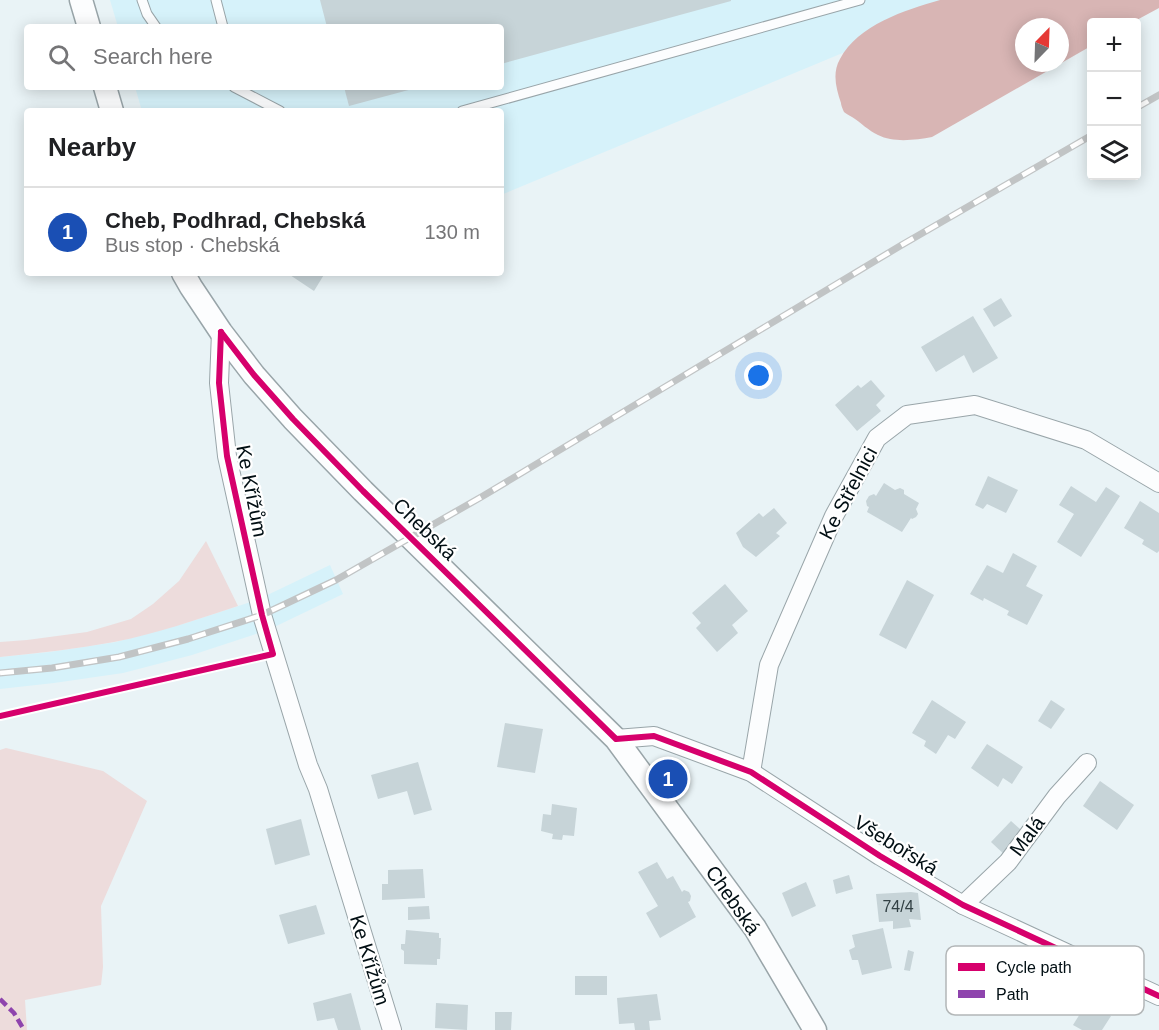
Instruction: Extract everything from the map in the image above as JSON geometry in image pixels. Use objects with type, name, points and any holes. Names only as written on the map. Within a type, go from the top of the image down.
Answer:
[{"type":"street","points":[[81,0],[88,24]]},
{"type":"street","name":"Chebská","points":[[185,276],[221,332],[262,384],[293,418],[355,483],[616,739],[755,928],[815,1030]]},
{"type":"street","name":"Ke Křížům","points":[[221,332],[219,384],[226,456],[262,615],[392,1030]]},
{"type":"street","name":"Ke Střelnici","points":[[751,772],[769,665],[834,516],[877,438],[907,415],[975,405],[1086,441],[1159,483]]},
{"type":"street","name":"Všebořská","points":[[616,739],[654,736],[751,772],[880,856],[963,905],[1051,946]]},
{"type":"street","name":"Malá","points":[[963,905],[1008,862],[1057,796],[1087,763]]},
{"type":"street","name":"Všebořská","points":[[1144,989],[1159,996]]},
{"type":"lane","points":[[142,0],[154,24]]},
{"type":"lane","points":[[216,0],[222,24]]},
{"type":"lane","points":[[473,108],[860,0]]},
{"type":"lane","points":[[242,90],[275,108]]},
{"type":"shaded area","points":[[110,0],[945,0],[868,30],[845,52],[504,194],[504,108],[141,108],[136,90],[504,90],[504,24],[117,24]]},
{"type":"shaded area","points":[[940,0],[1159,0],[1159,8],[1140,18],[1087,18],[1087,48],[1069,59],[1069,18],[1015,18],[1015,72],[1046,72],[932,137],[905,140],[884,138],[844,112],[836,81],[838,64],[848,47],[870,28],[898,14]]},
{"type":"shaded area","points":[[206,541],[238,606],[130,639],[71,649],[0,657],[0,642],[87,632],[131,619],[153,604],[179,581]]},
{"type":"shaded area","points":[[330,565],[343,594],[268,630],[192,655],[123,673],[0,689],[0,657],[116,642],[183,624],[257,600]]},
{"type":"shaded area","points":[[6,748],[103,771],[147,801],[101,906],[103,967],[101,985],[25,1000],[27,1030],[0,1030],[0,750]]},
{"type":"building","points":[[320,0],[731,0],[504,63],[504,24],[326,24]]},
{"type":"building","points":[[345,90],[409,90],[349,106]]},
{"type":"building","points":[[292,276],[323,276],[314,291]]},
{"type":"building","points":[[1001,298],[1012,316],[994,327],[983,309]]},
{"type":"building","points":[[973,316],[998,358],[973,373],[964,355],[936,372],[921,347]]},
{"type":"building","points":[[871,380],[885,396],[876,405],[881,411],[857,431],[835,405],[858,385],[861,388]]},
{"type":"building","points":[[988,476],[1018,490],[1006,513],[987,504],[983,509],[975,505]]},
{"type":"building","points":[[884,483],[895,490],[900,488],[904,490],[904,494],[919,503],[916,509],[918,514],[911,518],[902,532],[867,512],[869,507],[866,501],[869,496],[874,494],[876,496]]},
{"type":"building","points":[[1071,486],[1096,502],[1106,487],[1120,496],[1081,557],[1057,542],[1074,514],[1059,505]]},
{"type":"building","points":[[1140,501],[1159,513],[1159,551],[1157,553],[1142,544],[1144,540],[1124,528]]},
{"type":"building","points":[[774,508],[787,523],[776,533],[780,536],[756,557],[743,547],[736,533],[759,513],[763,517]]},
{"type":"building","points":[[1013,553],[1037,566],[1026,586],[1043,595],[1027,625],[1007,615],[1009,611],[984,598],[983,601],[970,594],[987,565],[1003,573]]},
{"type":"building","points":[[907,580],[934,595],[906,649],[879,635]]},
{"type":"building","points":[[725,584],[748,611],[732,625],[738,633],[717,652],[696,628],[701,623],[692,613]]},
{"type":"building","points":[[932,700],[966,722],[955,739],[948,735],[936,754],[924,746],[926,741],[912,733]]},
{"type":"building","points":[[1051,700],[1065,709],[1051,729],[1038,721]]},
{"type":"building","points":[[505,723],[543,729],[535,773],[497,767]]},
{"type":"building","points":[[987,744],[1023,767],[1012,784],[1003,778],[998,787],[971,768]]},
{"type":"building","points":[[418,762],[432,810],[414,815],[407,791],[378,799],[371,775]]},
{"type":"building","points":[[1100,781],[1134,805],[1117,830],[1083,806]]},
{"type":"building","points":[[552,804],[577,808],[574,836],[563,835],[562,840],[552,839],[553,834],[541,831],[543,814],[551,815]]},
{"type":"building","points":[[301,819],[310,855],[275,865],[266,829]]},
{"type":"building","points":[[1011,821],[1027,835],[1007,857],[991,842]]},
{"type":"building","points":[[657,862],[667,879],[673,876],[682,892],[684,890],[689,892],[691,896],[688,902],[696,917],[660,938],[646,913],[658,906],[638,872]]},
{"type":"building","points":[[423,869],[425,898],[382,900],[382,884],[388,884],[388,870]]},
{"type":"building","points":[[849,875],[853,889],[836,894],[833,880]]},
{"type":"building","points":[[806,882],[816,906],[792,917],[782,893]]},
{"type":"building","points":[[918,893],[921,920],[909,919],[911,927],[893,929],[893,921],[879,922],[876,894]]},
{"type":"building","points":[[316,905],[325,934],[288,944],[279,915]]},
{"type":"building","points":[[429,906],[430,919],[408,920],[408,907]]},
{"type":"building","points":[[883,928],[892,968],[862,975],[858,960],[852,960],[849,950],[855,947],[852,935]]},
{"type":"building","points":[[406,930],[439,933],[439,938],[441,938],[440,959],[437,959],[437,965],[404,964],[404,951],[401,949],[401,944],[405,944]]},
{"type":"building","points":[[908,950],[914,952],[910,971],[904,970]]},
{"type":"building","points":[[575,976],[607,976],[607,995],[575,995]]},
{"type":"building","points":[[351,993],[361,1030],[338,1030],[334,1018],[317,1021],[313,1003]]},
{"type":"building","points":[[657,994],[661,1020],[649,1021],[650,1030],[635,1030],[634,1023],[619,1024],[617,998]]},
{"type":"building","points":[[436,1003],[468,1005],[467,1030],[435,1028]]},
{"type":"building","points":[[495,1012],[512,1012],[511,1030],[495,1030]]},
{"type":"building","points":[[1079,1015],[1111,1016],[1102,1030],[1082,1030],[1073,1025]]},
{"type":"railway","points":[[1141,105],[1159,95]]},
{"type":"railway","points":[[0,673],[52,668],[119,657],[188,639],[262,615],[336,580],[483,496],[900,246],[1087,138]]},
{"type":"marked path","points":[[0,999],[14,1013],[24,1030]]},
{"type":"cycle path","points":[[221,332],[254,375],[293,419],[363,491],[616,739],[654,736],[751,772],[880,856],[963,905],[1051,946]]},
{"type":"cycle path","points":[[0,716],[273,654],[262,615],[227,456],[219,383],[221,332]]},
{"type":"cycle path","points":[[1144,989],[1159,996]]},
{"type":"place","name":"Cheb, Podhrad, Chebská","points":[[668,779]]}]
